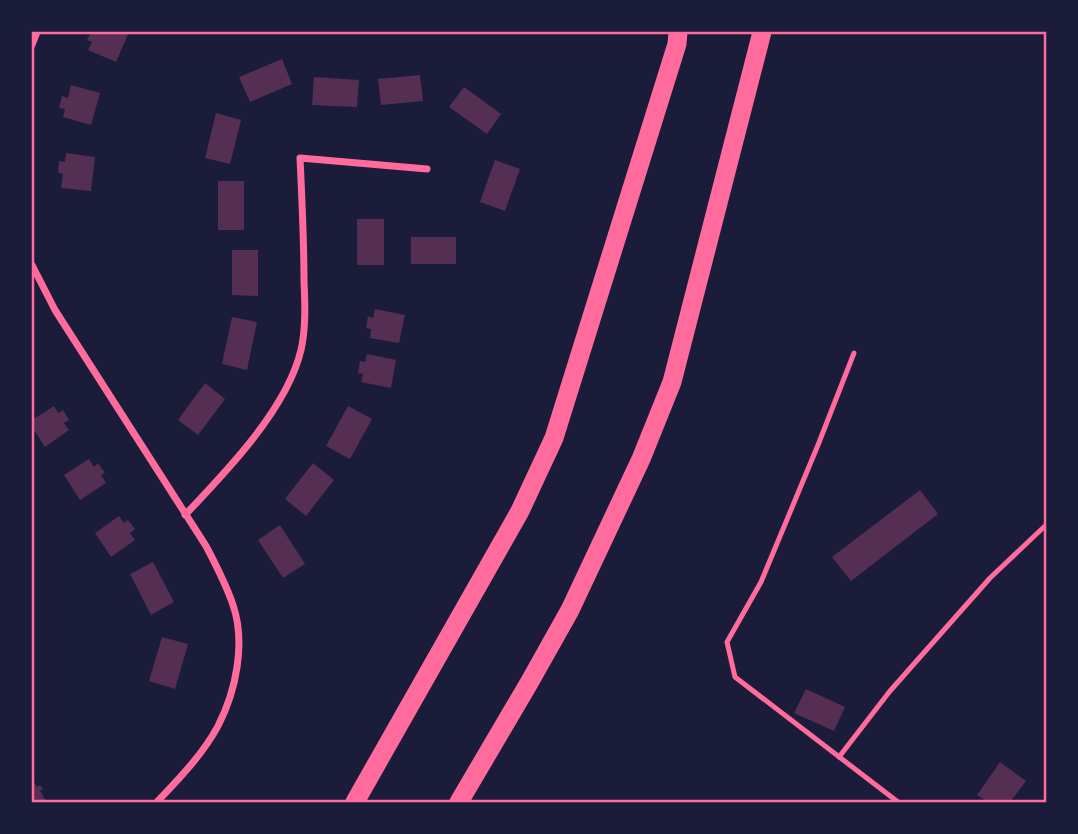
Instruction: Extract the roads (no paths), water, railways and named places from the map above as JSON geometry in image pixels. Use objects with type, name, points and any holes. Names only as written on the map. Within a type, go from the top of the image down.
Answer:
[{"type":"highway","points":[[355,803],[520,511],[554,438],[677,44],[678,32]]},
{"type":"highway","points":[[459,803],[570,610],[641,459],[672,382],[762,32]]},
{"type":"street","points":[[32,45],[37,32]]},
{"type":"street","points":[[185,515],[228,470],[276,407],[301,349],[305,309],[300,158],[426,169]]},
{"type":"street","points":[[32,265],[55,310],[206,546],[220,571],[234,607],[239,649],[234,681],[217,727],[199,754],[157,803]]},
{"type":"lane","points":[[854,353],[761,582],[727,642],[735,677],[898,803]]},
{"type":"lane","points":[[839,757],[890,691],[990,578],[1046,525]]}]
